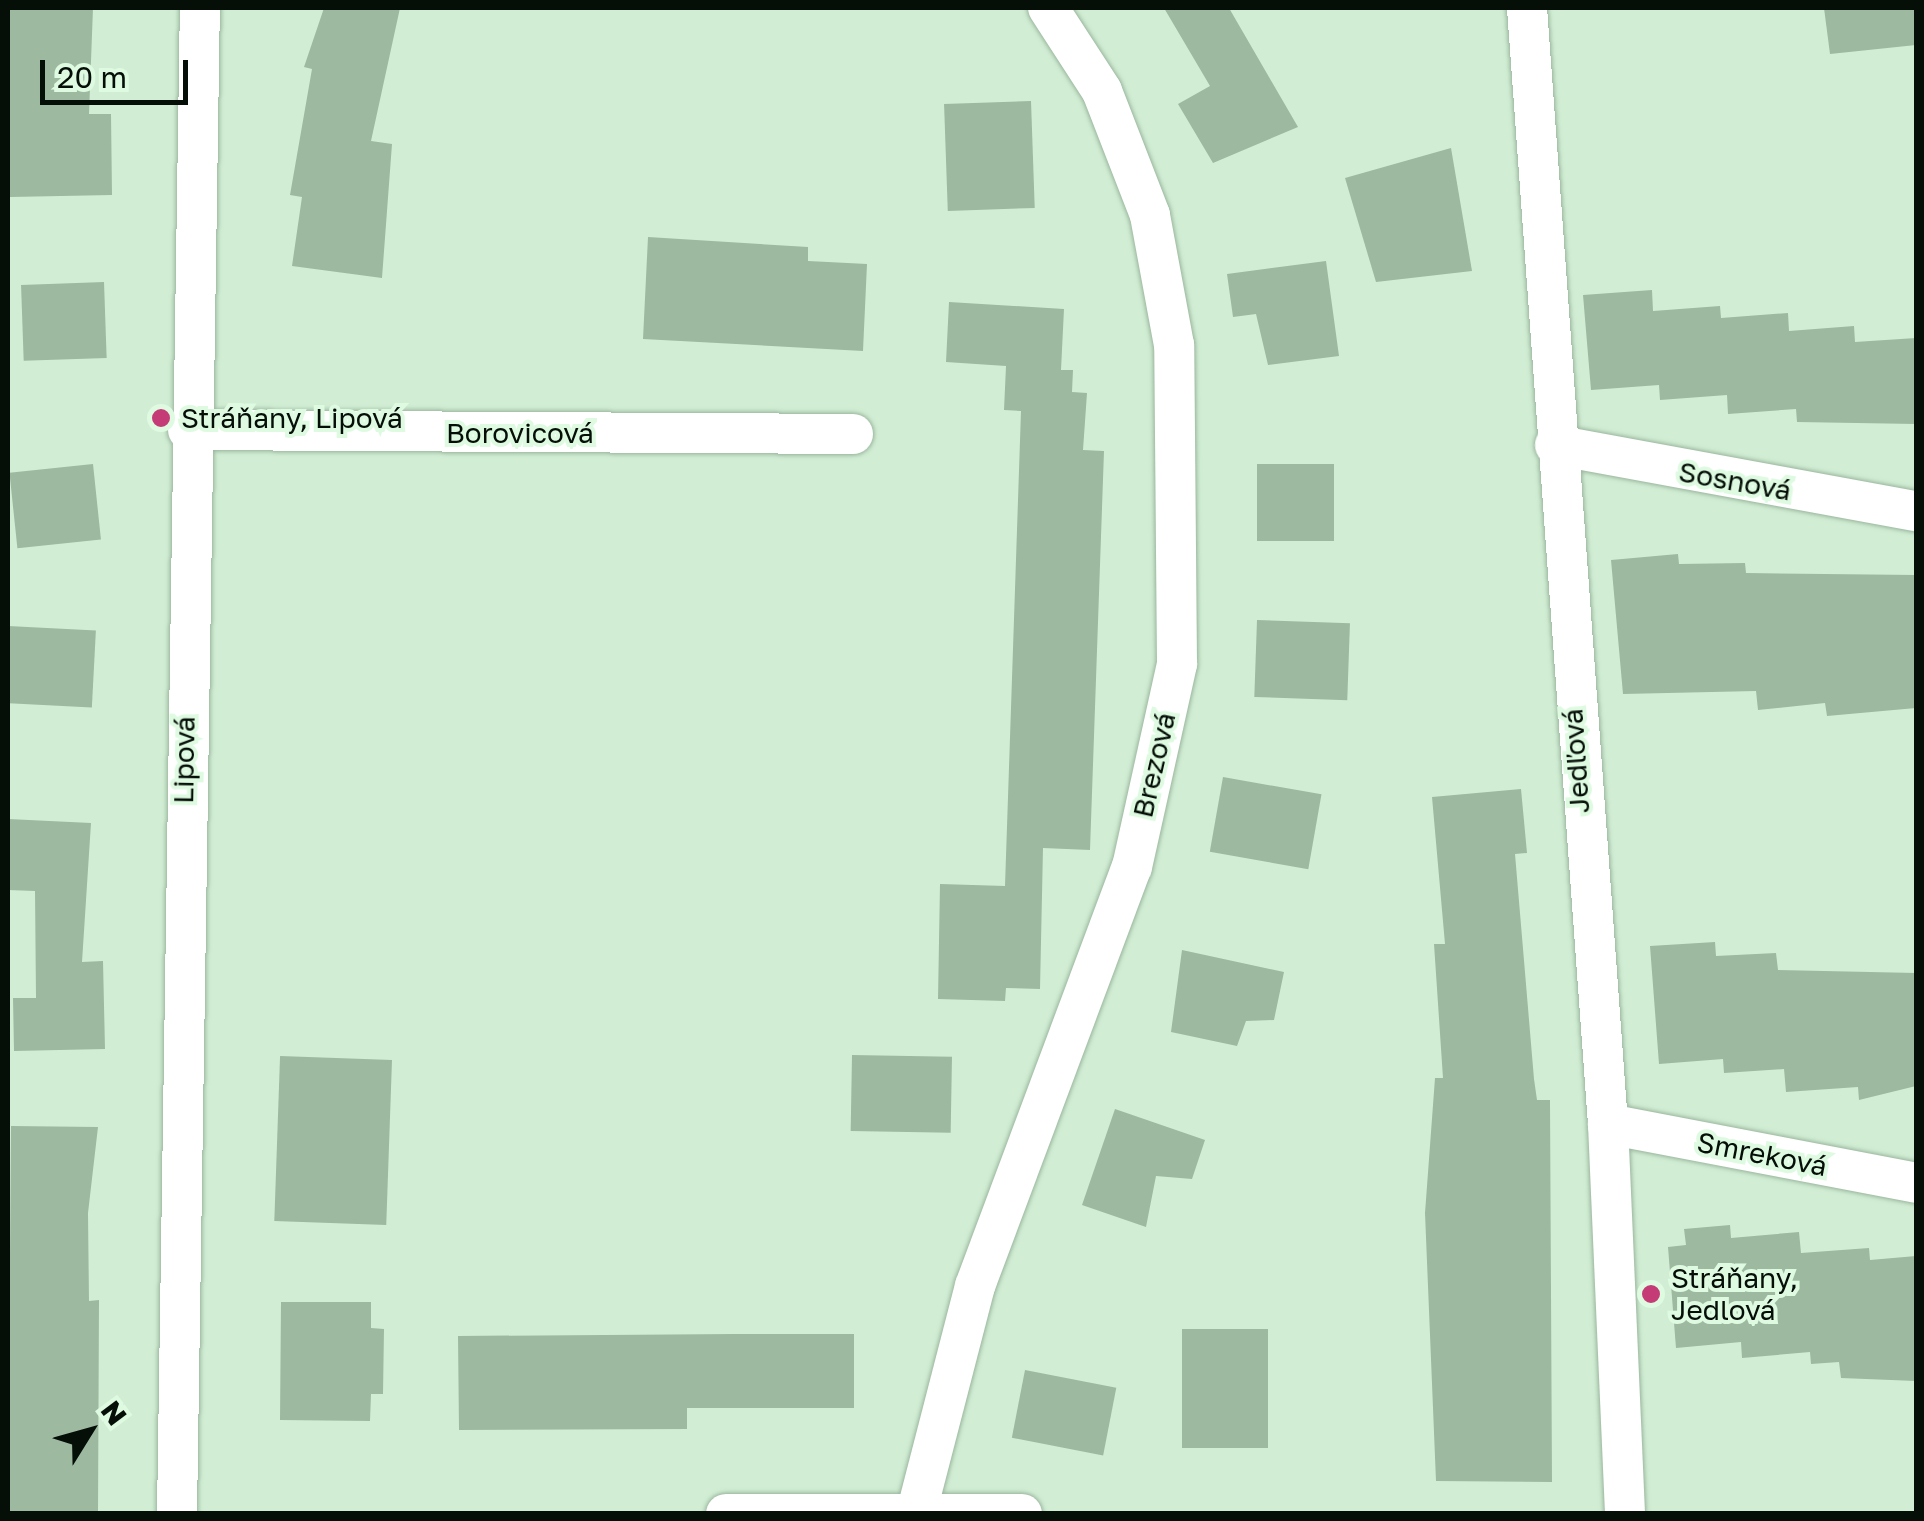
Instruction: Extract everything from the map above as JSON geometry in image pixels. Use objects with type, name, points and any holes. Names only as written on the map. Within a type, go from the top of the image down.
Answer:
[{"type":"street","name":"Lipová","points":[[176,1514],[188,430],[200,8]]},
{"type":"street","name":"Brezová","points":[[916,1511],[976,1286],[1132,867],[1177,664],[1176,377],[1150,215],[1102,91],[1048,8]]},
{"type":"street","name":"Jedľová","points":[[1527,8],[1555,445],[1608,1124],[1625,1514]]},
{"type":"street","name":"Borovicová","points":[[188,430],[852,434]]},
{"type":"street","name":"Sosnová","points":[[1555,445],[1916,511]]},
{"type":"street","name":"Smreková","points":[[1608,1124],[1916,1183]]},
{"type":"street","points":[[726,1514],[1022,1514]]},
{"type":"building","points":[[9,8],[93,8],[89,114],[111,114],[112,195],[10,197]]},
{"type":"building","points":[[324,8],[400,8],[371,141],[392,144],[382,278],[292,266],[302,197],[290,195],[312,69],[304,67]]},
{"type":"building","points":[[1164,8],[1229,8],[1298,127],[1213,163],[1178,104],[1210,86]]},
{"type":"building","points":[[1824,8],[1916,8],[1916,45],[1830,54]]},
{"type":"building","points":[[1031,101],[1035,208],[948,211],[944,104]]},
{"type":"building","points":[[1451,148],[1472,271],[1376,282],[1345,178]]},
{"type":"building","points":[[648,237],[808,247],[808,261],[867,264],[863,351],[643,339]]},
{"type":"building","points":[[1326,261],[1339,356],[1268,365],[1256,314],[1233,317],[1227,274]]},
{"type":"building","points":[[104,282],[107,358],[24,361],[21,285]]},
{"type":"building","points":[[1652,290],[1653,311],[1720,306],[1721,318],[1788,313],[1789,331],[1854,326],[1855,342],[1916,338],[1916,424],[1797,422],[1796,409],[1728,414],[1727,395],[1660,400],[1659,385],[1591,390],[1583,295]]},
{"type":"building","points":[[949,302],[1064,309],[1061,370],[1073,370],[1072,392],[1087,393],[1083,450],[1104,451],[1090,850],[1043,848],[1040,989],[1006,988],[1005,1001],[938,999],[940,884],[1005,886],[1021,411],[1004,410],[1006,366],[946,362]]},
{"type":"building","points":[[93,464],[101,540],[17,548],[9,473]]},
{"type":"building","points":[[1257,464],[1334,464],[1334,541],[1257,541]]},
{"type":"building","points":[[1678,554],[1679,564],[1745,563],[1746,573],[1916,575],[1916,708],[1827,716],[1825,703],[1758,710],[1756,691],[1623,694],[1611,560]]},
{"type":"building","points":[[1257,620],[1350,623],[1347,700],[1254,697]]},
{"type":"building","points":[[8,626],[96,631],[92,708],[8,703]]},
{"type":"building","points":[[1223,777],[1321,794],[1308,869],[1210,852]]},
{"type":"building","points":[[1521,789],[1527,853],[1515,854],[1534,1079],[1537,1100],[1550,1100],[1552,1482],[1436,1481],[1425,1213],[1435,1078],[1443,1078],[1434,944],[1445,944],[1432,797]]},
{"type":"building","points":[[8,819],[91,823],[82,962],[103,961],[105,1049],[14,1051],[13,998],[36,998],[35,891],[8,890]]},
{"type":"building","points":[[1715,942],[1716,956],[1776,953],[1778,970],[1916,973],[1916,1086],[1859,1100],[1858,1087],[1786,1092],[1784,1069],[1724,1073],[1723,1059],[1659,1064],[1650,946]]},
{"type":"building","points":[[1182,950],[1284,972],[1274,1020],[1246,1021],[1237,1046],[1171,1032]]},
{"type":"building","points":[[852,1055],[952,1057],[951,1133],[851,1131]]},
{"type":"building","points":[[280,1056],[392,1060],[386,1225],[274,1221]]},
{"type":"building","points":[[1115,1109],[1205,1140],[1192,1179],[1156,1176],[1146,1227],[1082,1205]]},
{"type":"building","points":[[11,1126],[98,1127],[88,1213],[89,1301],[99,1300],[98,1514],[8,1514]]},
{"type":"building","points":[[1730,1225],[1731,1238],[1799,1232],[1801,1253],[1869,1248],[1870,1260],[1916,1256],[1916,1381],[1841,1378],[1839,1362],[1811,1364],[1810,1352],[1742,1358],[1741,1342],[1676,1348],[1668,1247],[1686,1245],[1684,1229]]},
{"type":"building","points":[[281,1302],[371,1302],[371,1328],[384,1329],[383,1394],[371,1394],[370,1421],[280,1420]]},
{"type":"building","points":[[1182,1329],[1268,1329],[1268,1448],[1182,1448]]},
{"type":"building","points":[[854,1334],[854,1408],[687,1408],[687,1429],[459,1430],[458,1336]]},
{"type":"building","points":[[1025,1370],[1116,1388],[1103,1455],[1012,1438]]},
{"type":"place","name":"Stráňany, Lipová","points":[[161,418]]},
{"type":"place","name":"Stráňany, Jedlová","points":[[1651,1294]]}]
